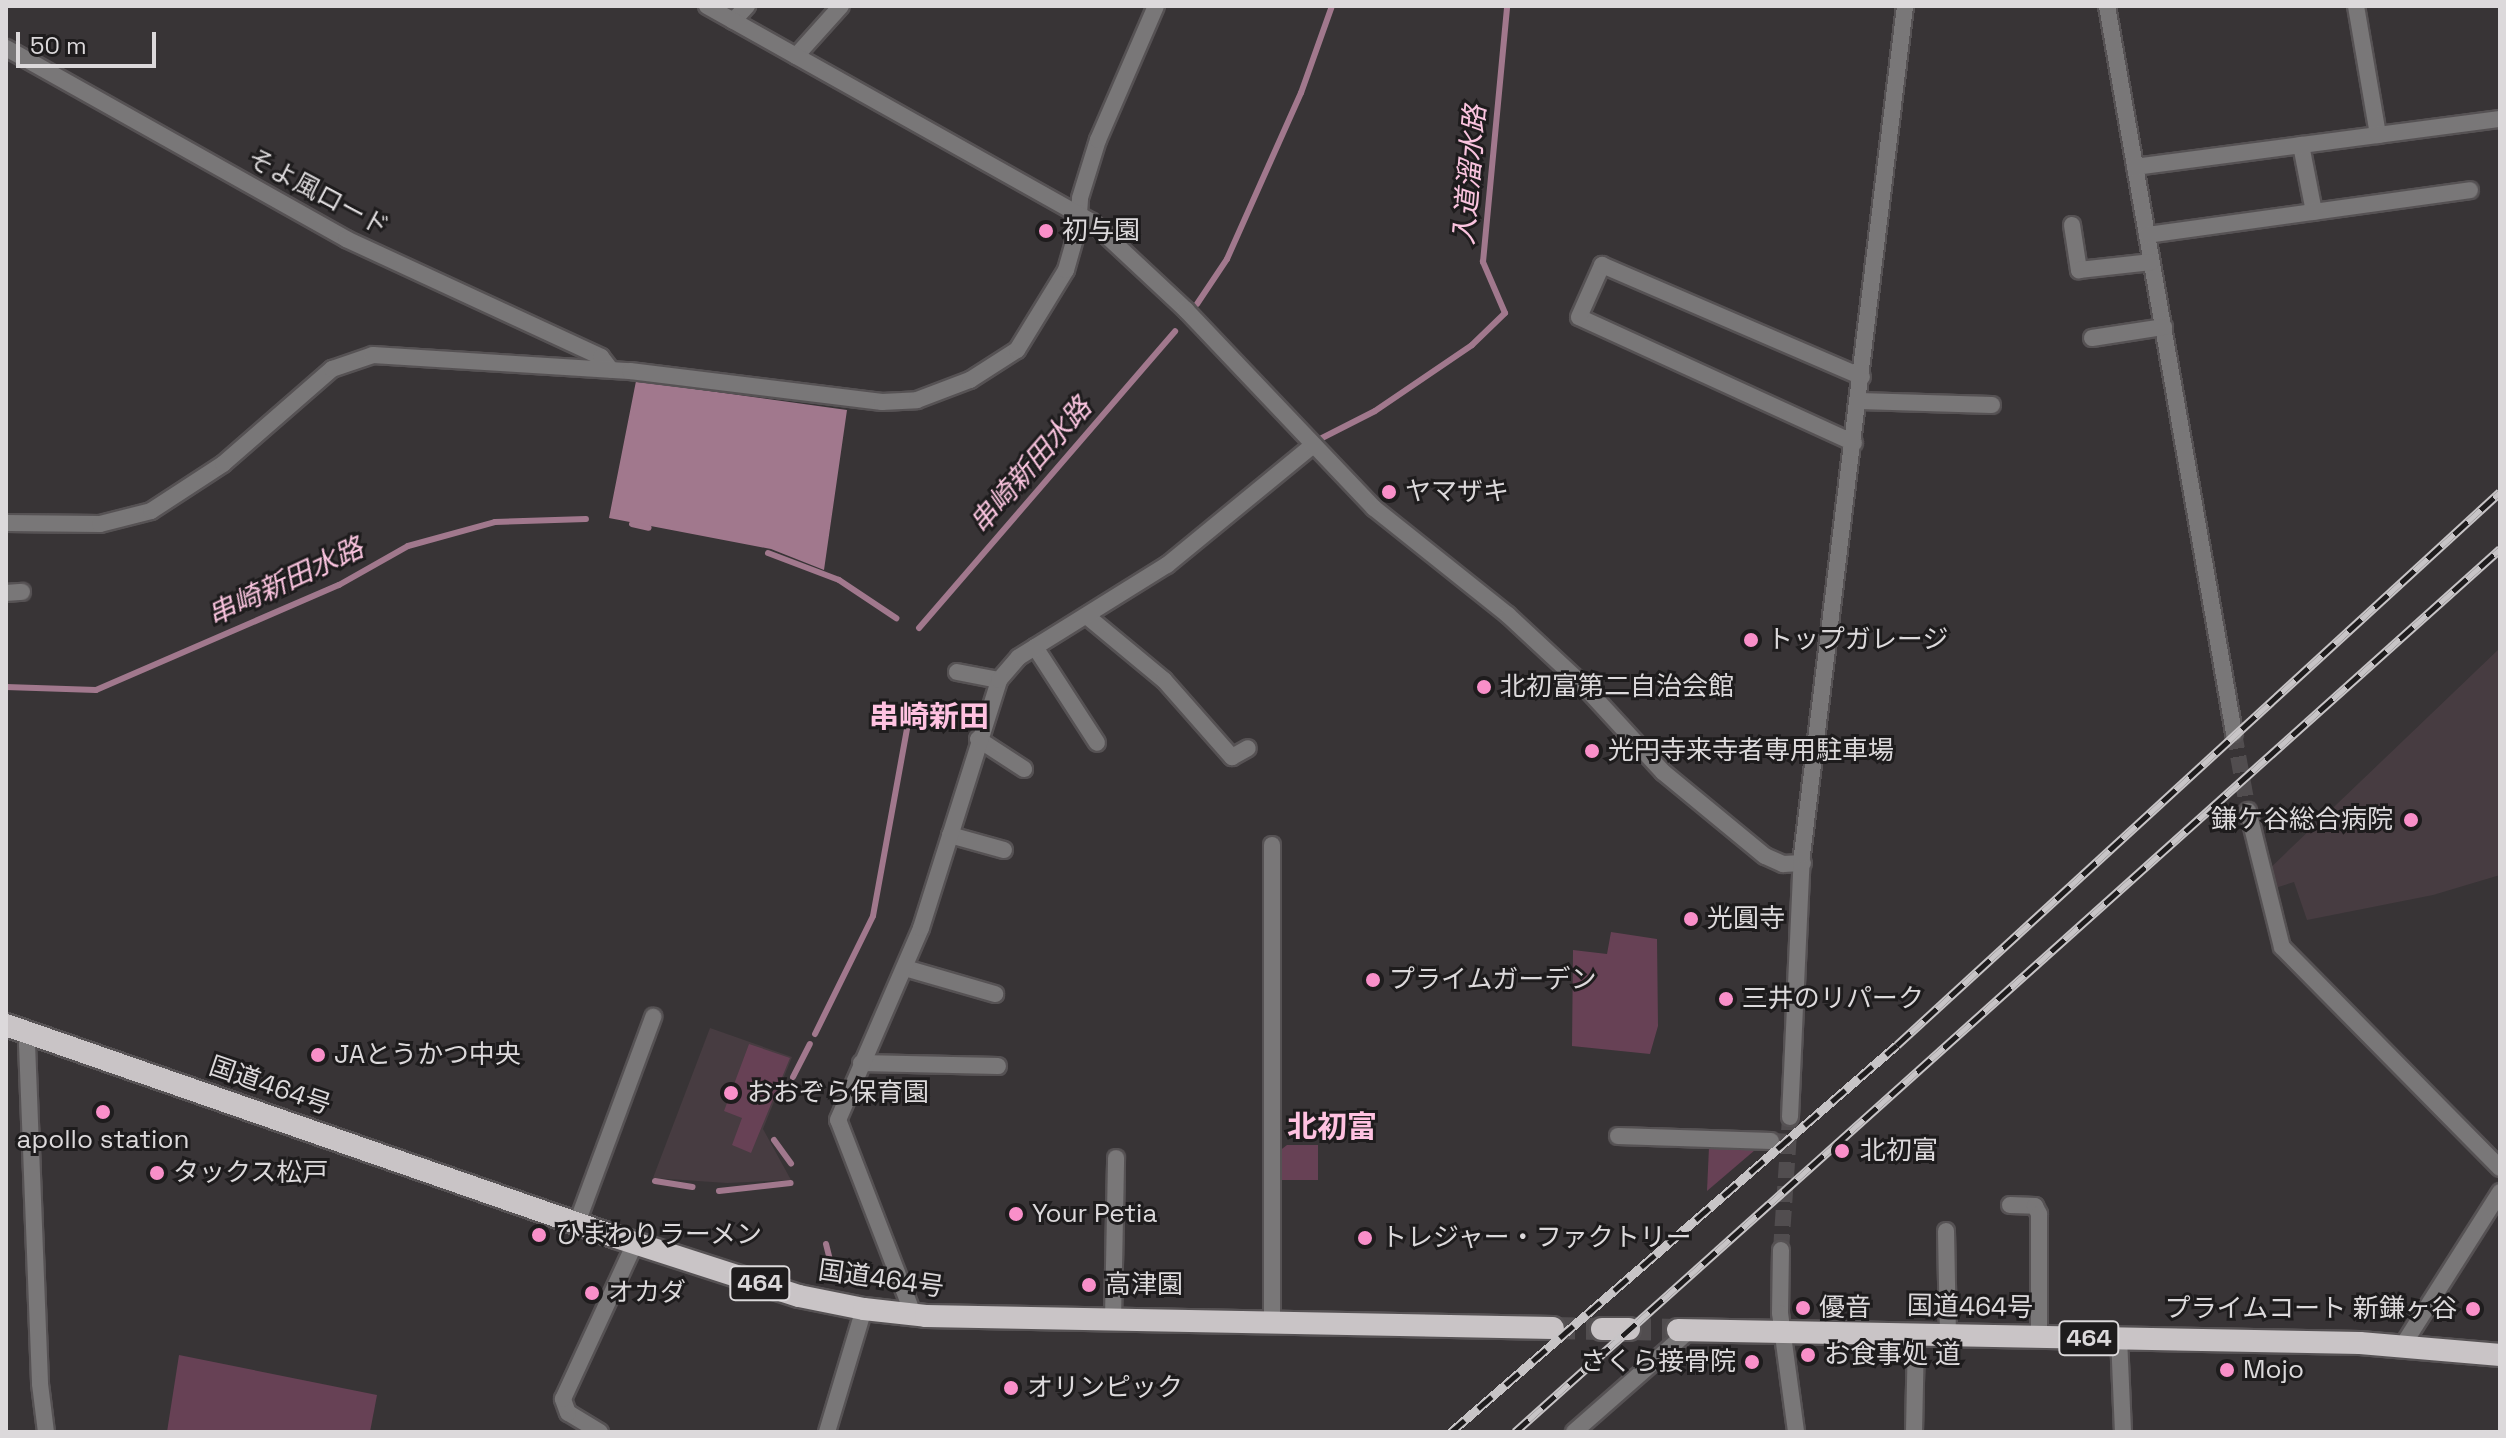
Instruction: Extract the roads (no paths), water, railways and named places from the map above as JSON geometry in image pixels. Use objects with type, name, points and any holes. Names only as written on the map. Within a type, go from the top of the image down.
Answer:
[{"type":"highway","name":"国道464号","points":[[6,1025],[635,1243],[799,1296],[864,1309],[913,1314],[1272,1324],[1553,1328]]},
{"type":"highway","points":[[1602,1329],[1629,1329]]},
{"type":"highway","name":"国道464号","points":[[1684,1330],[2403,1345],[2500,1355]]},
{"type":"street","points":[[707,6],[1079,213],[1150,273],[1374,508],[1452,566],[1538,643],[1663,772],[1729,830],[1765,856],[1783,864],[1803,863]]},
{"type":"street","points":[[733,21],[747,6]]},
{"type":"street","points":[[796,56],[841,6]]},
{"type":"street","points":[[6,523],[100,524],[151,511],[212,472],[309,386],[350,360],[373,355],[611,370],[882,402],[937,394],[994,368],[1017,350],[1066,270],[1098,140],[1156,6]]},
{"type":"street","points":[[1790,1117],[1803,863],[1905,6]]},
{"type":"street","points":[[2107,6],[2234,733]]},
{"type":"street","points":[[2356,6],[2378,135]]},
{"type":"street","name":"そよ風ロード","points":[[6,48],[346,239],[601,357],[611,370]]},
{"type":"street","points":[[2135,167],[2500,119]]},
{"type":"street","points":[[2301,145],[2314,212]]},
{"type":"street","points":[[2147,235],[2470,190]]},
{"type":"street","points":[[2072,225],[2079,270],[2152,262]]},
{"type":"street","points":[[1854,443],[1579,317],[1602,265],[1862,377]]},
{"type":"street","points":[[2092,338],[2164,327]]},
{"type":"street","points":[[1859,401],[1992,405]]},
{"type":"street","points":[[913,1314],[841,1135],[841,1108],[905,968],[999,680],[1035,647],[1088,617],[1167,565],[1313,445]]},
{"type":"street","points":[[1088,617],[1164,680],[1232,757],[1248,748]]},
{"type":"street","points":[[1035,647],[1097,743]]},
{"type":"street","points":[[957,672],[999,680]]},
{"type":"street","points":[[978,739],[1024,769]]},
{"type":"street","points":[[2248,811],[2282,947],[2500,1168]]},
{"type":"street","points":[[950,835],[1004,850]]},
{"type":"street","points":[[1272,845],[1272,1324]]},
{"type":"street","points":[[905,968],[995,994]]},
{"type":"street","points":[[577,1223],[653,1017]]},
{"type":"street","points":[[33,1034],[27,1044],[40,1384],[46,1432]]},
{"type":"street","points":[[861,1063],[998,1066]]},
{"type":"street","points":[[1618,1136],[1771,1141]]},
{"type":"street","points":[[1113,1319],[1116,1158]]},
{"type":"street","points":[[2403,1345],[2500,1192]]},
{"type":"street","points":[[2010,1205],[2035,1206],[2039,1214],[2039,1337]]},
{"type":"street","points":[[1946,1231],[1948,1335]]},
{"type":"street","points":[[600,1432],[568,1413],[563,1399],[635,1243]]},
{"type":"street","points":[[1781,1250],[1783,1332],[1796,1432]]},
{"type":"street","points":[[827,1432],[864,1309]]},
{"type":"street","points":[[1574,1432],[1684,1330]]},
{"type":"street","points":[[1914,1432],[1916,1334]]},
{"type":"street","points":[[2119,1337],[2123,1432]]},
{"type":"waterway","name":"串崎新田水路","points":[[1197,304],[1227,259],[1301,93],[1332,6]]},
{"type":"waterway","name":"入道溜水路","points":[[1322,438],[1375,411],[1472,345],[1505,313],[1483,262],[1507,6]]},
{"type":"waterway","name":"串崎新田水路","points":[[919,628],[1175,331]]},
{"type":"waterway","name":"串崎新田水路","points":[[6,687],[96,690],[339,585],[408,546],[495,522],[586,519]]},
{"type":"waterway","name":"串崎新田水路","points":[[632,524],[649,528]]},
{"type":"waterway","name":"串崎新田水路","points":[[768,553],[839,580],[896,618]]},
{"type":"waterway","points":[[815,1034],[873,916],[907,728]]},
{"type":"waterway","points":[[793,1077],[810,1044]]},
{"type":"waterway","points":[[774,1140],[791,1163]]},
{"type":"waterway","points":[[655,1181],[693,1187]]},
{"type":"waterway","points":[[719,1191],[791,1183]]},
{"type":"waterway","points":[[826,1244],[835,1281]]},
{"type":"tunnel","points":[[2234,733],[2248,811]]},
{"type":"tunnel","points":[[1781,1250],[1790,1117]]},
{"type":"tunnel","points":[[1771,1141],[1790,1142]]},
{"type":"tunnel","points":[[1553,1328],[1602,1329]]},
{"type":"tunnel","points":[[1629,1329],[1678,1330]]},
{"type":"railway","points":[[1451,1432],[1897,1045],[2500,492]]},
{"type":"railway","points":[[1515,1432],[2500,549]]},
{"type":"place","name":"初与園","points":[[1046,231]]},
{"type":"place","name":"ヤマザキ","points":[[1389,492]]},
{"type":"place","name":"トップガレージ","points":[[1751,640]]},
{"type":"place","name":"北初富第二自治会館","points":[[1484,687]]},
{"type":"place","name":"光円寺来寺者専用駐車場","points":[[1592,751]]},
{"type":"place","name":"鎌ケ谷総合病院","points":[[2411,820]]},
{"type":"place","name":"光圓寺","points":[[1691,919]]},
{"type":"place","name":"プライムガーデン","points":[[1373,980]]},
{"type":"place","name":"三井のリパーク","points":[[1726,999]]},
{"type":"place","name":"JAとうかつ中央","points":[[318,1055]]},
{"type":"place","name":"おおぞら保育園","points":[[731,1093]]},
{"type":"place","name":"apollo station","points":[[103,1112]]},
{"type":"place","name":"北初富","points":[[1842,1151]]},
{"type":"place","name":"タックス松戸","points":[[157,1173]]},
{"type":"place","name":"Your Petia","points":[[1016,1214]]},
{"type":"place","name":"ひまわりラーメン","points":[[539,1235]]},
{"type":"place","name":"トレジャー・ファクトリー","points":[[1365,1238]]},
{"type":"place","name":"高津園","points":[[1089,1285]]},
{"type":"place","name":"オカダ","points":[[592,1293]]},
{"type":"place","name":"優音","points":[[1803,1308]]},
{"type":"place","name":"プライムコート 新鎌ヶ谷","points":[[2473,1309]]},
{"type":"place","name":"お食事処 道","points":[[1808,1355]]},
{"type":"place","name":"さくら接骨院","points":[[1752,1362]]},
{"type":"place","name":"Mojo","points":[[2227,1370]]},
{"type":"place","name":"オリンピック","points":[[1011,1388]]},
{"type":"district","name":"串崎新田","points":[[929,717]]},
{"type":"district","name":"北初富","points":[[1332,1127]]}]
